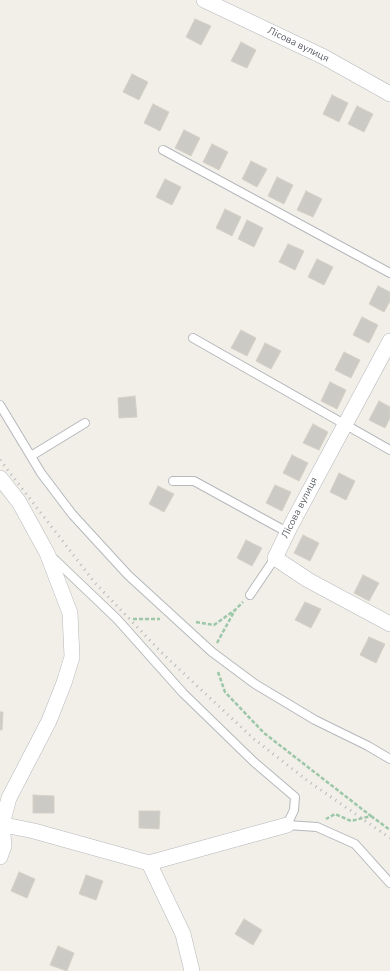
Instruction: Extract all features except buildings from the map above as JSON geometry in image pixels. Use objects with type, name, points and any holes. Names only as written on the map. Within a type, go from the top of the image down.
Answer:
[{"type":"street","name":"Лісова вулиця","points":[[204,0],[324,57],[390,94]]},
{"type":"street","name":"Лісова вулиця","points":[[275,558],[287,532],[344,424],[390,342]]},
{"type":"street","points":[[0,478],[19,502],[47,553],[70,613],[72,657],[64,683],[49,721],[9,798],[1,824],[4,846],[0,857]]},
{"type":"street","points":[[275,558],[308,580],[390,624]]},
{"type":"street","points":[[1,824],[34,831],[149,863],[287,825]]},
{"type":"street","points":[[149,863],[183,934],[192,971]]},
{"type":"lane","points":[[163,150],[390,273]]},
{"type":"lane","points":[[193,338],[390,450]]},
{"type":"lane","points":[[0,404],[41,473],[72,514],[128,575],[212,652],[255,684],[315,720],[368,746],[390,759]]},
{"type":"lane","points":[[31,456],[85,423]]},
{"type":"lane","points":[[173,481],[194,481],[287,532]]},
{"type":"lane","points":[[47,553],[117,619],[183,693],[254,762],[295,797],[294,810],[287,825],[317,827],[355,844],[390,883]]},
{"type":"lane","points":[[250,595],[275,558]]},
{"type":"path","points":[[235,610],[212,652],[225,692],[264,733],[390,830]]},
{"type":"path","points":[[312,826],[335,814],[351,821],[371,816]]},
{"type":"railway","points":[[0,460],[95,583],[164,655],[254,739],[308,781],[390,838]]}]
